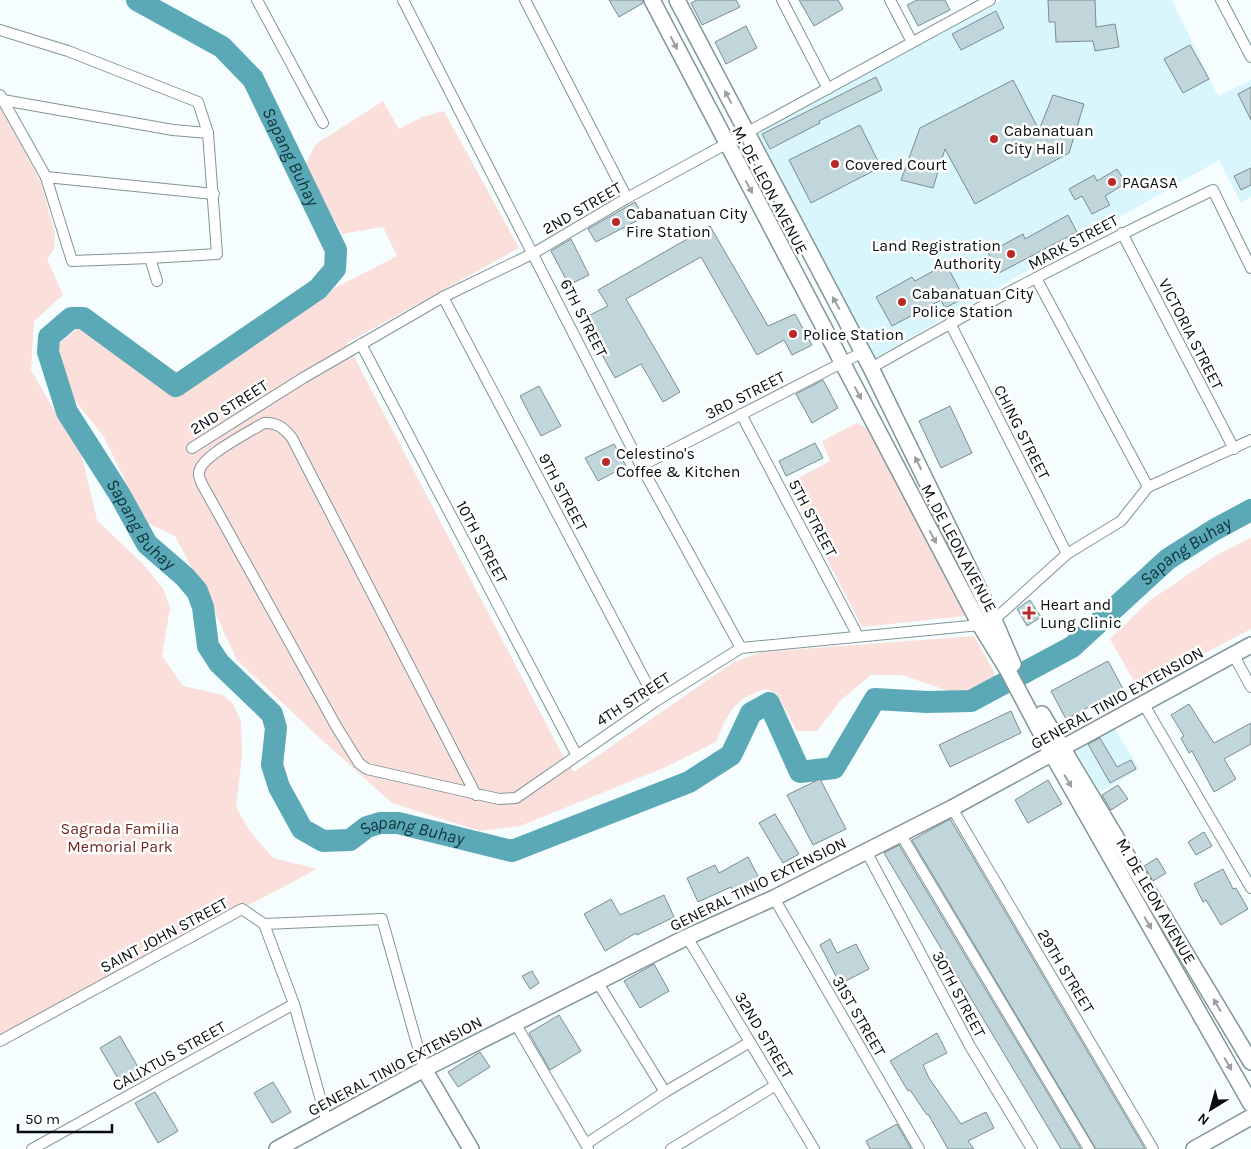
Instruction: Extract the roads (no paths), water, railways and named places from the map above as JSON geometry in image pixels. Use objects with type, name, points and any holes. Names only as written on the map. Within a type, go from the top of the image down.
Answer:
[{"type":"main road","name":"M. DE LEON AVENUE","points":[[652,0],[841,362],[987,622],[1023,691],[1251,1104]]},
{"type":"main road","name":"M. DE LEON AVENUE","points":[[677,0],[871,368],[987,622]]},
{"type":"main road","name":"GENERAL TINIO EXTENSION","points":[[277,1149],[424,1068],[687,937],[774,898],[952,808],[1251,645]]},
{"type":"main road","name":"M. DE LEON AVENUE","points":[[1057,751],[1251,1062]]},
{"type":"main road","points":[[424,1068],[472,1149]]},
{"type":"main road","points":[[1194,1149],[1251,1117]]},
{"type":"street","points":[[257,0],[323,123]]},
{"type":"street","name":"6TH STREET","points":[[404,0],[534,252],[641,466],[741,648]]},
{"type":"street","points":[[525,0],[627,198]]},
{"type":"street","points":[[782,0],[828,89]]},
{"type":"street","points":[[890,0],[912,42]]},
{"type":"street","name":"2ND STREET","points":[[192,448],[303,378],[444,297],[534,252],[627,198],[990,0]]},
{"type":"street","points":[[1221,0],[1251,58]]},
{"type":"street","points":[[0,30],[68,52],[198,102],[208,133],[217,254],[72,261],[46,177],[2,97]]},
{"type":"street","points":[[2,97],[173,130],[208,133]]},
{"type":"street","points":[[46,177],[214,194]]},
{"type":"street","name":"MARK STREET","points":[[871,368],[950,323],[1122,233],[1213,190],[1251,268]]},
{"type":"street","name":"VICTORIA STREET","points":[[1122,233],[1234,449]]},
{"type":"street","points":[[150,258],[156,281]]},
{"type":"street","points":[[1036,278],[1148,487]]},
{"type":"street","name":"9TH STREET","points":[[444,297],[656,701]]},
{"type":"street","name":"CHING STREET","points":[[950,323],[1067,554]]},
{"type":"street","name":"10TH STREET","points":[[361,344],[576,754]]},
{"type":"street","name":"3RD STREET","points":[[641,466],[863,352]]},
{"type":"street","name":"5TH STREET","points":[[741,414],[858,636]]},
{"type":"street","name":"4TH STREET","points":[[476,795],[292,438],[283,427],[272,422],[264,423],[202,464],[198,473],[202,484],[336,726],[360,763],[367,769],[476,795],[499,799],[516,798],[576,754],[741,648],[987,622]]},
{"type":"street","points":[[987,622],[1067,554],[1122,521],[1148,487],[1251,440]]},
{"type":"street","points":[[1233,654],[1251,687]]},
{"type":"street","points":[[1143,703],[1251,888]]},
{"type":"street","name":"29TH STREET","points":[[952,808],[1153,1149]]},
{"type":"street","points":[[900,833],[1089,1149]]},
{"type":"street","name":"30TH STREET","points":[[866,851],[970,1046],[1032,1149]]},
{"type":"street","name":"31ST STREET","points":[[774,898],[919,1149]]},
{"type":"street","name":"SAINT JOHN STREET","points":[[0,1041],[242,910],[264,924]]},
{"type":"street","points":[[327,1122],[294,1004],[264,924],[382,919],[424,1068]]},
{"type":"street","name":"32ND STREET","points":[[687,937],[776,1085],[810,1148]]},
{"type":"street","points":[[598,983],[665,1092]]},
{"type":"street","name":"CALIXTUS STREET","points":[[32,1149],[294,1004]]},
{"type":"street","points":[[515,1023],[587,1147],[665,1092],[750,1042]]},
{"type":"street","points":[[671,1149],[776,1085]]},
{"type":"waterway","name":"Sapang Buhay","points":[[137,0],[222,47],[253,79],[336,250],[335,269],[318,289],[176,386],[83,318],[71,318],[49,337],[48,352],[67,412],[120,495],[147,544],[185,577],[197,591],[203,607],[208,646],[219,663],[272,714],[276,728],[272,765],[279,787],[302,829],[323,841],[350,840],[367,827],[380,823],[398,823],[512,851],[689,782],[731,755],[751,713],[769,703],[800,772],[834,768],[875,699],[927,702],[971,701],[1072,647],[1168,559],[1214,530],[1251,510]]},
{"type":"place","name":"Cabanatuan City Hall","points":[[994,139]]},
{"type":"place","name":"Covered Court","points":[[835,164]]},
{"type":"place","name":"PAGASA","points":[[1112,182]]},
{"type":"place","name":"Cabanatuan City Fire Station","points":[[616,222]]},
{"type":"place","name":"Land Registration Authority","points":[[1011,254]]},
{"type":"place","name":"Cabanatuan City Police Station","points":[[902,302]]},
{"type":"place","name":"Police Station","points":[[793,334]]},
{"type":"place","name":"Celestino's Coffee & Kitchen","points":[[606,462]]},
{"type":"place","name":"Heart and Lung Clinic","points":[[1029,613]]},
{"type":"park label","name":"Sagrada Familia Memorial Park","points":[[120,837]]}]
